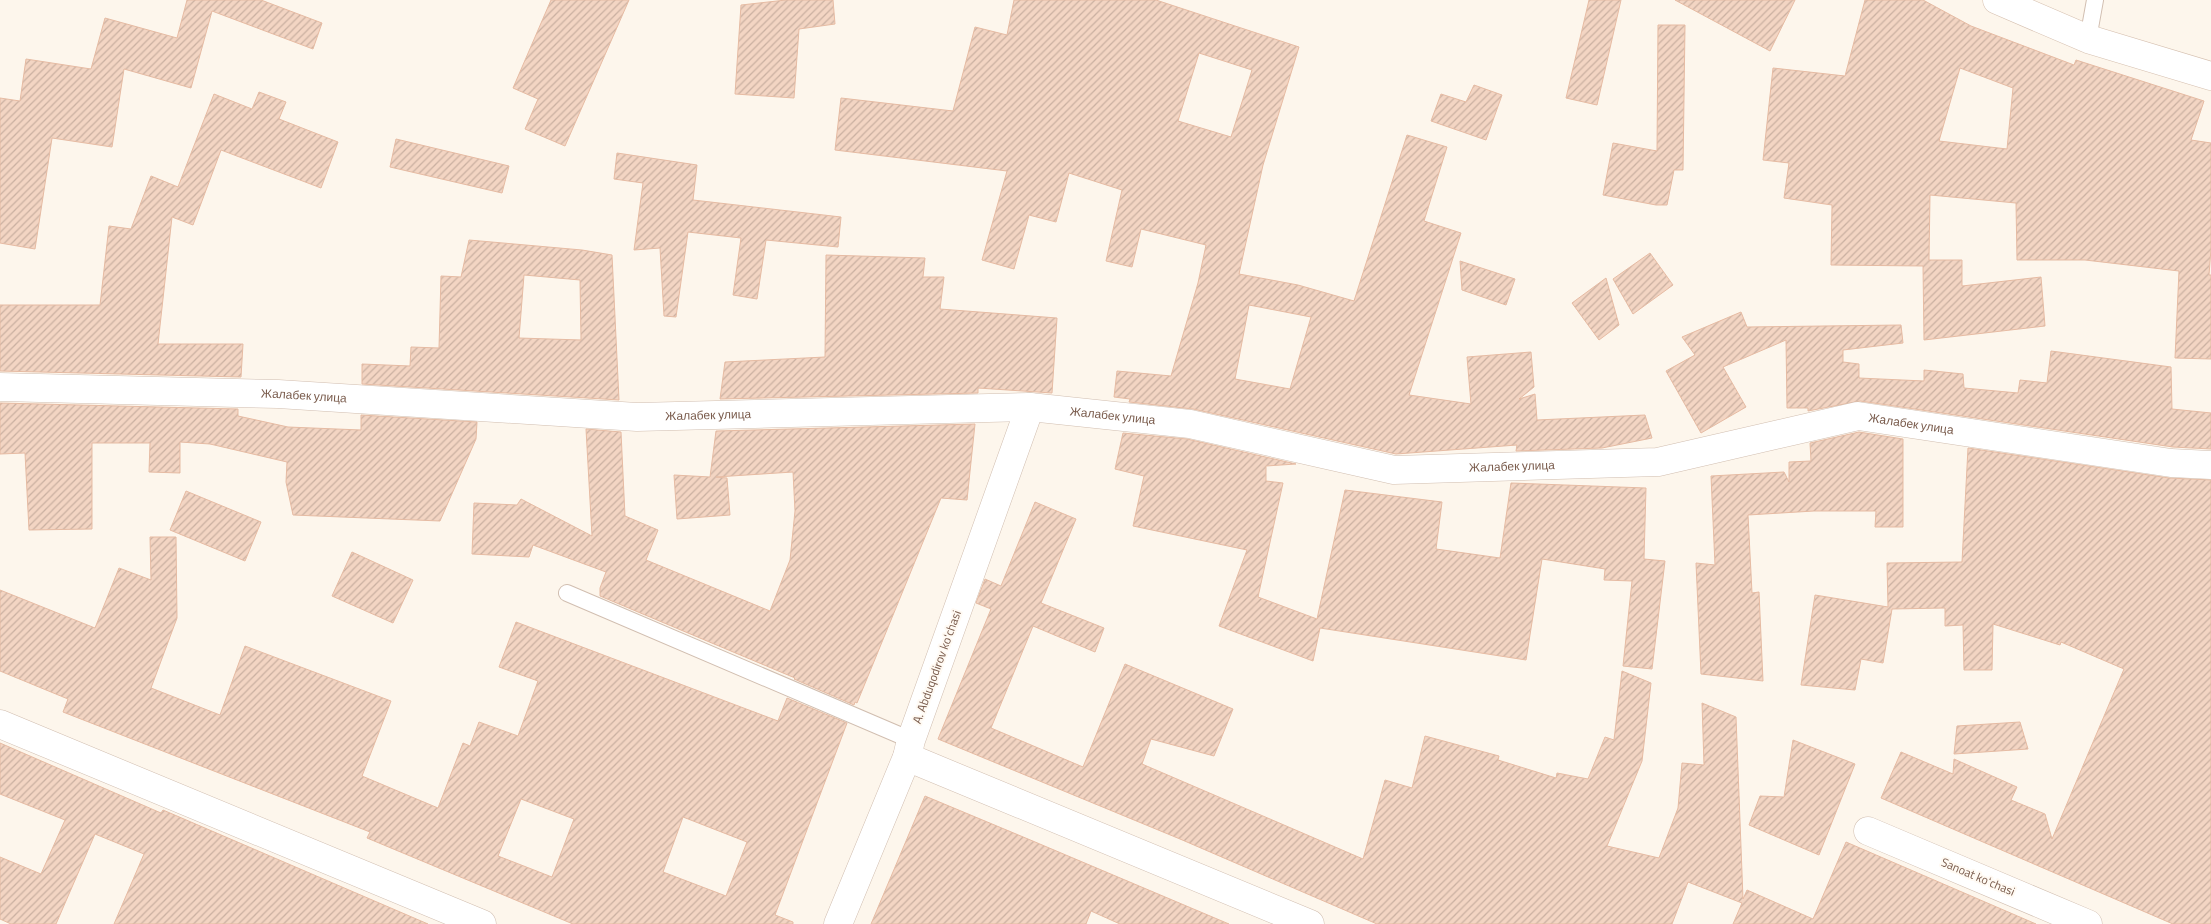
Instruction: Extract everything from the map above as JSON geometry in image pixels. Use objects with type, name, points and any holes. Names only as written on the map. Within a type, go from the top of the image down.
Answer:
[{"type":"street","points":[[1997,0],[2088,40],[2211,76]]},
{"type":"street","name":"Жалабек улица","points":[[0,387],[278,394],[637,417],[1030,407],[1190,424],[1394,470],[1658,462],[1858,416],[2171,463],[2211,465]]},
{"type":"street","name":"A. Abduqodirov koʻchasi","points":[[838,924],[909,749],[1030,407]]},
{"type":"street","points":[[0,724],[479,923]]},
{"type":"street","points":[[909,749],[1310,924]]},
{"type":"street","name":"Sanoat koʻchasi","points":[[1868,831],[2088,924]]},
{"type":"lane","points":[[2088,40],[2095,0]]},
{"type":"lane","points":[[567,593],[909,749]]},
{"type":"building","points":[[187,0],[261,0],[322,23],[313,49],[212,11],[191,88],[124,69],[112,147],[52,138],[35,249],[0,243],[0,98],[20,101],[26,59],[91,69],[105,18],[177,38]]},
{"type":"building","points":[[551,0],[629,0],[565,146],[525,129],[538,99],[513,88]]},
{"type":"building","points":[[786,0],[833,0],[835,24],[799,29],[794,98],[735,94],[741,5]]},
{"type":"building","points":[[1014,0],[1156,0],[1299,47],[1263,165],[1239,274],[1298,285],[1354,301],[1407,135],[1447,147],[1424,221],[1461,233],[1409,395],[1471,404],[1467,357],[1531,352],[1534,387],[1519,399],[1535,394],[1537,420],[1645,415],[1652,438],[1602,448],[1516,451],[1517,445],[1396,454],[1193,409],[1129,402],[1130,399],[1114,397],[1117,371],[1171,376],[1198,283],[1206,245],[1141,229],[1132,267],[1106,261],[1122,190],[1069,173],[1056,222],[1029,215],[1014,269],[982,260],[1007,171],[835,150],[841,98],[953,111],[975,27],[1007,35]],"holes":[[[1199,53],[1252,70],[1231,137],[1178,121]],[[1249,305],[1311,317],[1290,389],[1235,379]]]},
{"type":"building","points":[[1589,0],[1621,0],[1597,105],[1566,98]]},
{"type":"building","points":[[1675,0],[1795,0],[1770,51]]},
{"type":"building","points":[[1865,0],[1923,0],[1971,26],[2074,65],[2076,60],[2204,101],[2191,140],[2211,143],[2211,249],[2209,275],[2211,275],[2211,359],[2175,358],[2179,271],[2085,260],[2017,260],[2016,203],[1930,195],[1929,260],[1962,260],[1962,286],[2041,277],[2045,326],[1924,340],[1923,266],[1831,265],[1832,205],[1784,198],[1789,163],[1763,160],[1773,68],[1845,76]],"holes":[[[1960,68],[2013,88],[2007,149],[1939,141]]]},
{"type":"building","points":[[1658,25],[1685,25],[1683,170],[1674,170],[1667,205],[1656,205],[1603,195],[1613,143],[1657,151]]},
{"type":"building","points":[[1474,85],[1502,95],[1486,140],[1431,121],[1441,94],[1466,102]]},
{"type":"building","points":[[259,92],[286,102],[279,119],[338,142],[321,188],[221,150],[193,225],[172,217],[158,344],[243,344],[241,377],[0,371],[0,305],[100,305],[109,226],[131,229],[151,176],[178,187],[214,94],[252,109]]},
{"type":"building","points":[[396,139],[509,166],[502,193],[390,167]]},
{"type":"building","points":[[617,153],[697,165],[693,200],[841,217],[838,247],[766,240],[757,299],[733,295],[741,238],[688,232],[676,317],[664,316],[660,248],[634,250],[643,183],[614,179]]},
{"type":"building","points":[[469,240],[582,250],[612,255],[619,400],[362,384],[362,364],[410,366],[411,347],[439,348],[441,276],[461,277]],"holes":[[[524,275],[580,280],[581,340],[519,338]]]},
{"type":"building","points":[[1650,253],[1673,285],[1633,314],[1613,279]]},
{"type":"building","points":[[826,255],[925,258],[923,277],[944,277],[940,309],[1057,318],[1052,393],[978,388],[978,393],[720,399],[725,362],[825,357]]},
{"type":"building","points":[[1460,261],[1515,279],[1506,305],[1462,290]]},
{"type":"building","points":[[1606,278],[1619,325],[1599,340],[1572,303]]},
{"type":"building","points":[[1741,312],[1747,327],[1901,325],[1903,343],[1843,350],[1843,362],[1859,364],[1859,378],[1924,381],[1924,370],[1963,374],[1964,388],[2018,393],[2020,380],[2047,383],[2051,351],[2171,367],[2172,409],[2211,413],[2211,449],[2173,447],[1860,401],[1808,411],[1808,408],[1787,408],[1786,340],[1723,367],[1746,407],[1701,433],[1666,371],[1695,355],[1682,337]]},
{"type":"building","points":[[0,403],[238,409],[238,416],[288,427],[361,430],[361,415],[477,422],[476,439],[440,521],[293,515],[286,482],[287,462],[210,444],[180,442],[180,473],[149,472],[150,443],[92,443],[92,529],[29,530],[25,453],[0,454]]},
{"type":"building","points":[[975,424],[967,500],[941,498],[857,703],[855,702],[854,705],[795,678],[600,596],[600,588],[606,572],[533,545],[529,557],[472,554],[474,503],[517,505],[521,499],[592,536],[586,429],[621,432],[625,516],[658,530],[646,560],[770,611],[790,560],[795,511],[793,472],[716,477],[727,478],[730,515],[677,519],[674,475],[710,477],[716,431]]},
{"type":"building","points":[[1859,432],[1903,439],[1903,527],[1875,527],[1876,511],[1814,511],[1748,515],[1752,593],[1759,592],[1763,681],[1701,674],[1696,563],[1715,565],[1711,476],[1784,472],[1789,482],[1789,462],[1811,461],[1810,443]]},
{"type":"building","points":[[1123,433],[1187,439],[1296,464],[1266,466],[1266,481],[1283,483],[1258,597],[1317,619],[1345,490],[1442,502],[1436,549],[1500,558],[1511,483],[1646,488],[1644,559],[1665,561],[1652,669],[1623,666],[1632,581],[1604,580],[1605,569],[1542,559],[1526,660],[1320,628],[1313,661],[1219,626],[1247,550],[1133,526],[1144,476],[1115,469]]},
{"type":"building","points":[[1968,448],[2169,478],[2211,480],[2211,924],[2173,924],[1881,798],[1901,752],[1953,774],[1954,759],[2017,787],[2011,800],[2045,814],[2052,839],[2124,669],[2061,642],[2060,645],[1993,624],[1992,670],[1964,670],[1963,625],[1945,626],[1945,608],[1892,609],[1883,663],[1861,659],[1855,690],[1801,685],[1815,595],[1888,607],[1887,563],[1962,562]]},
{"type":"building","points":[[186,491],[261,522],[245,561],[170,530]]},
{"type":"building","points":[[1035,502],[1076,519],[1041,603],[1104,628],[1095,652],[1033,626],[991,728],[1083,767],[1125,664],[1233,709],[1214,756],[1151,739],[1142,764],[1363,859],[1385,780],[1412,788],[1425,736],[1499,756],[1498,760],[1556,778],[1557,773],[1588,779],[1605,737],[1614,740],[1622,671],[1651,683],[1642,761],[1607,846],[1659,858],[1678,808],[1682,763],[1704,765],[1702,703],[1736,717],[1743,899],[1747,890],[1813,919],[1846,842],[2036,924],[1733,924],[1742,903],[1688,882],[1672,924],[1377,924],[1180,839],[938,739],[991,609],[976,603],[985,579],[1001,586]]},
{"type":"building","points":[[150,537],[176,537],[177,618],[151,688],[220,715],[245,646],[391,701],[362,776],[438,808],[463,743],[470,746],[479,722],[518,736],[538,681],[499,667],[516,622],[778,721],[787,698],[847,723],[775,915],[793,922],[793,924],[573,924],[367,838],[370,832],[63,712],[68,699],[0,671],[0,590],[95,628],[119,568],[151,580]],"holes":[[[521,799],[574,819],[552,877],[498,856]],[[683,817],[747,842],[726,896],[663,872]]]},
{"type":"building","points":[[352,552],[413,580],[393,623],[332,596]]},
{"type":"building","points":[[2020,722],[2028,749],[1954,754],[1957,726]]},
{"type":"building","points":[[1793,740],[1855,764],[1819,855],[1749,825],[1760,796],[1784,797]]},
{"type":"building","points":[[0,743],[161,813],[163,810],[428,924],[114,924],[144,854],[95,834],[56,924],[11,924],[0,919],[0,857],[41,874],[65,820],[0,794]]},
{"type":"building","points":[[925,796],[1229,924],[1120,924],[1091,911],[1086,924],[871,924]]}]
